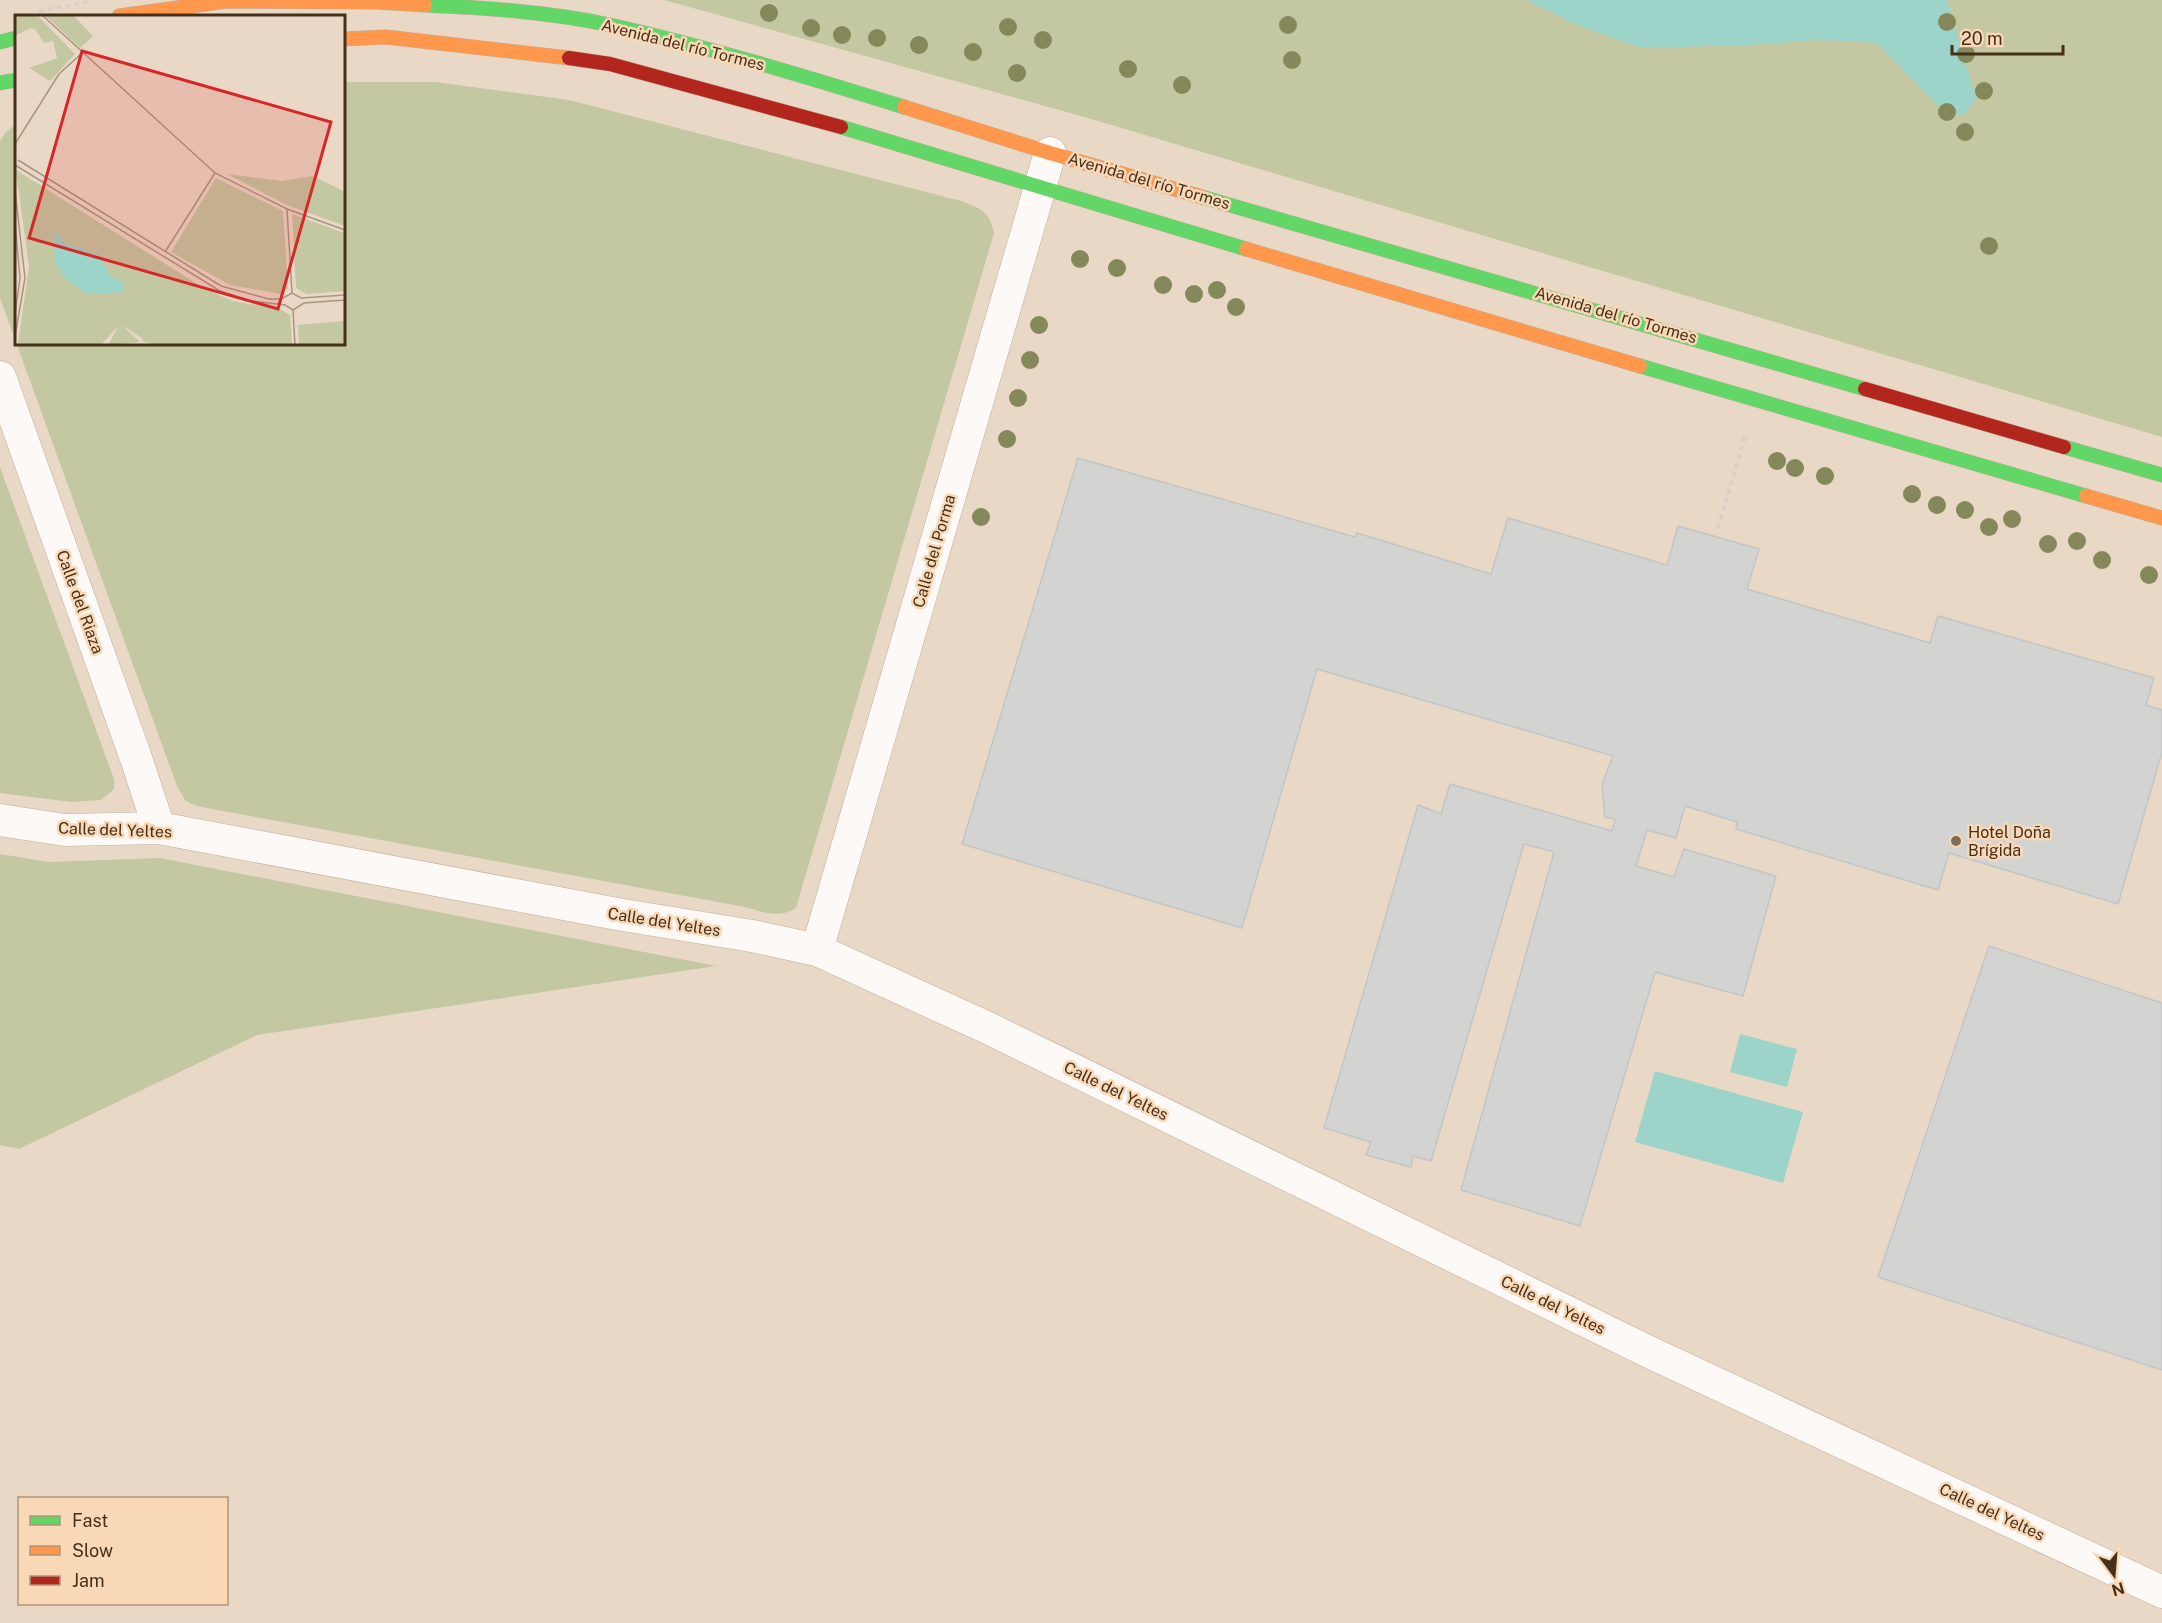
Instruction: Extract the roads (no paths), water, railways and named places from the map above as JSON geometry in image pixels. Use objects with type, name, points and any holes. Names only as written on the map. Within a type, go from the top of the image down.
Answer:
[{"type":"main road","name":"Avenida del río Tormes","points":[[126,15],[227,1],[376,2],[501,9],[609,25],[787,70],[1050,153],[2162,475]]},
{"type":"main road","points":[[345,39],[386,37],[610,64],[796,113],[1041,188],[2162,518]]},
{"type":"main road","points":[[0,42],[15,38]]},
{"type":"main road","points":[[0,83],[15,80]]},
{"type":"street","name":"Calle del Porma","points":[[817,950],[1050,153]]},
{"type":"street","name":"Calle del Riaza","points":[[0,377],[159,828]]},
{"type":"street","name":"Calle del Yeltes","points":[[0,820],[65,830],[159,828],[606,912],[752,936],[817,950],[988,1028],[1647,1351],[2162,1592]]},
{"type":"water","points":[[1526,0],[1947,0],[1976,98],[1964,115],[1946,114],[1877,43],[1822,40],[1641,48],[1577,25]]},
{"type":"water","points":[[1740,1034],[1797,1049],[1787,1087],[1730,1072]]},
{"type":"water","points":[[1655,1071],[1803,1112],[1783,1183],[1635,1142]]},
{"type":"place","name":"Hotel Doña Brígida","points":[[1956,841]]}]
